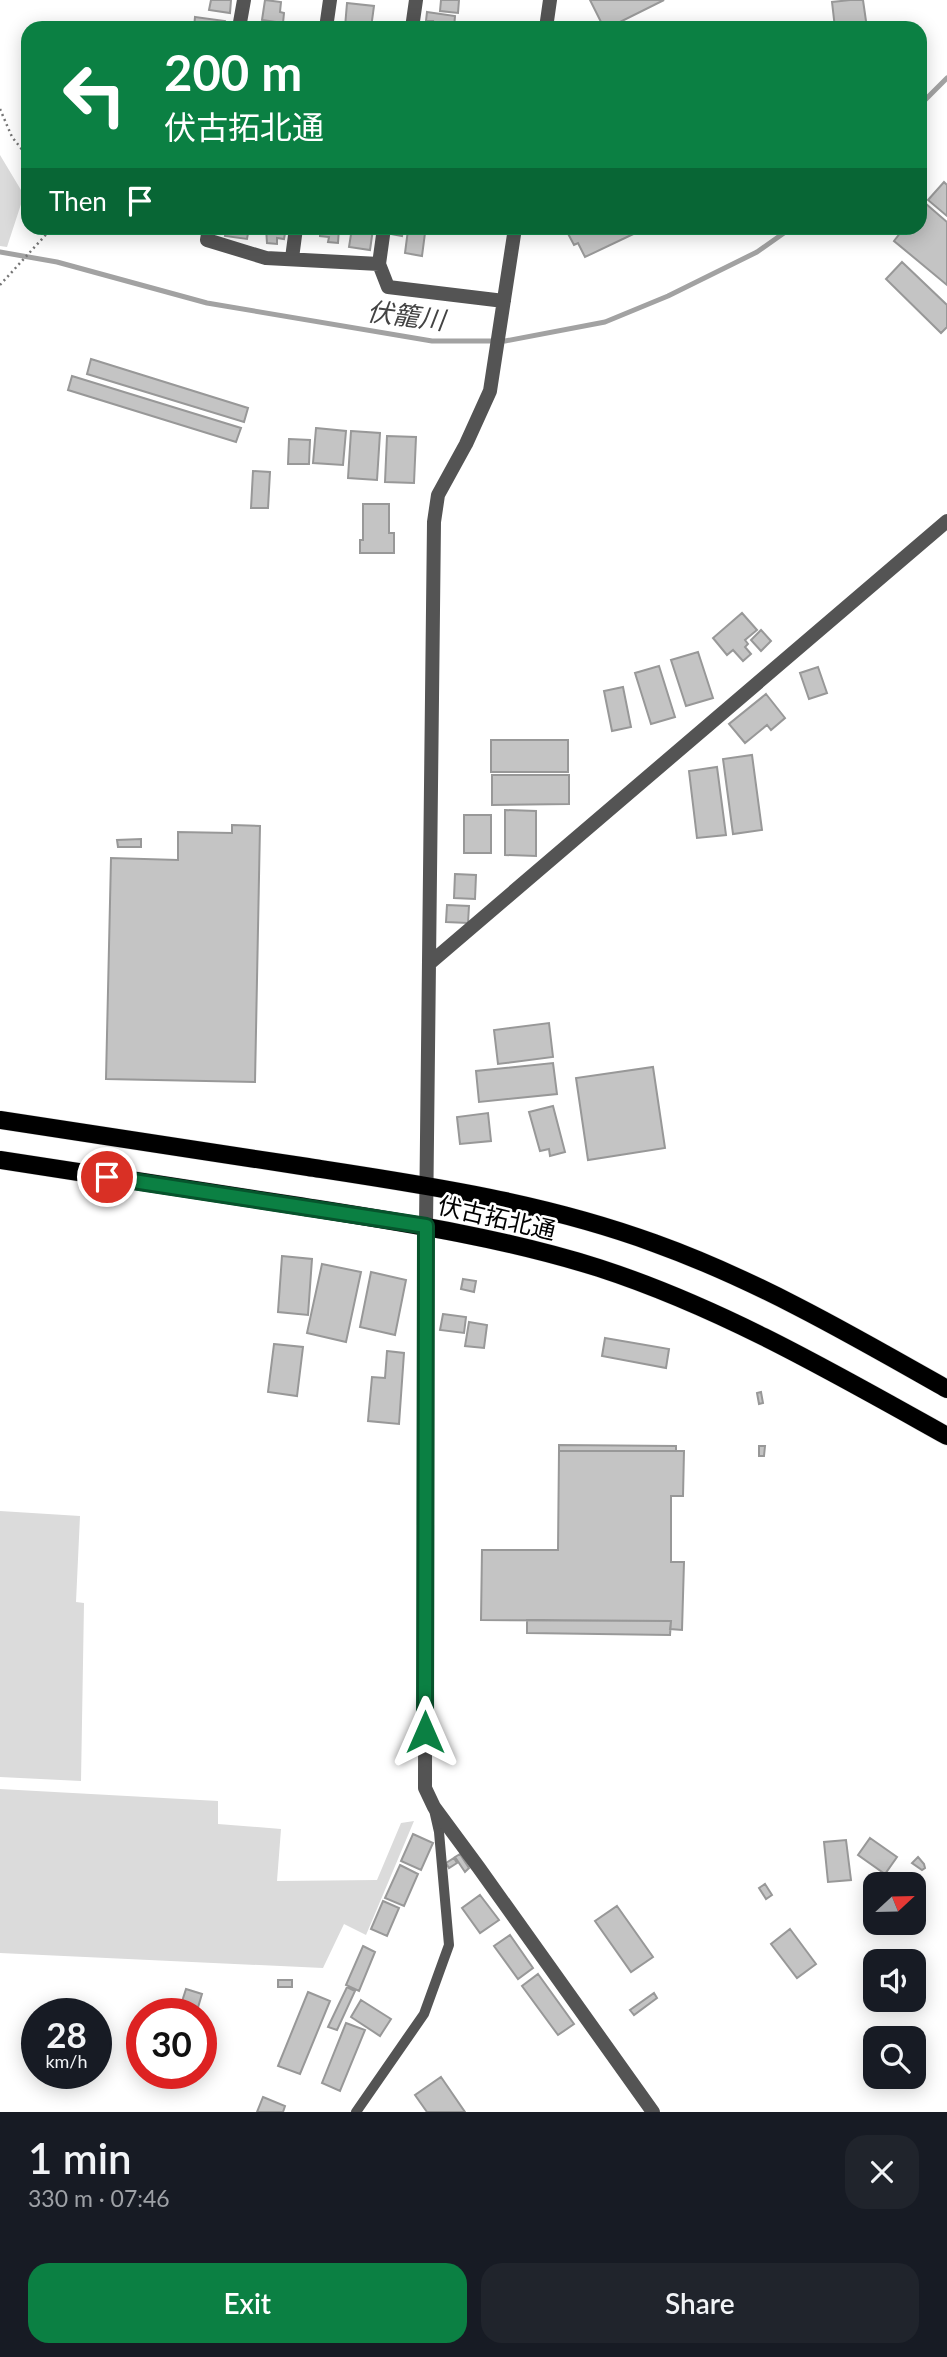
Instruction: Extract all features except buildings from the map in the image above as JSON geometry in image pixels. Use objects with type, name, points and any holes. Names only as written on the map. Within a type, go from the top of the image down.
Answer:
[{"type":"main road","name":"伏古拓北通","points":[[0,1120],[427,1185],[585,1221],[654,1243],[728,1273],[797,1306],[947,1389]]},
{"type":"main road","name":"伏古拓北通","points":[[0,1160],[426,1226],[522,1246],[667,1292],[804,1357],[947,1436]]},
{"type":"street","points":[[240,21],[244,0]]},
{"type":"street","points":[[327,21],[330,0]]},
{"type":"street","points":[[413,21],[416,0]]},
{"type":"street","points":[[546,21],[550,0]]},
{"type":"street","points":[[208,235],[207,240],[266,258],[379,264]]},
{"type":"street","points":[[292,258],[295,235]]},
{"type":"street","points":[[383,235],[379,264],[388,287],[503,306]]},
{"type":"street","points":[[514,235],[489,391],[466,444],[438,495],[434,522],[426,1226],[425,1788],[434,1807],[653,2112]]},
{"type":"street","points":[[430,963],[947,521]]},
{"type":"lane","points":[[356,2112],[424,2014],[449,1945],[439,1832],[434,1807]]},
{"type":"path","points":[[0,109],[12,137],[21,148]]},
{"type":"path","points":[[0,285],[46,235]]},
{"type":"shaded area","points":[[0,155],[21,190],[21,204],[7,247],[0,246]]},
{"type":"shaded area","points":[[0,1511],[80,1516],[76,1602],[84,1603],[81,1781],[0,1777]]},
{"type":"shaded area","points":[[0,1789],[218,1801],[218,1824],[281,1829],[277,1881],[377,1880],[401,1823],[414,1821],[366,1935],[344,1924],[323,1968],[0,1953]]},
{"type":"waterway","name":"伏籠川","points":[[927,98],[947,78]]},
{"type":"waterway","name":"伏籠川","points":[[0,252],[57,262],[207,303],[432,341],[505,341],[605,322],[668,296],[757,252],[781,235]]},
{"type":"route","points":[[107,1177],[426,1226],[425,1732]]}]
